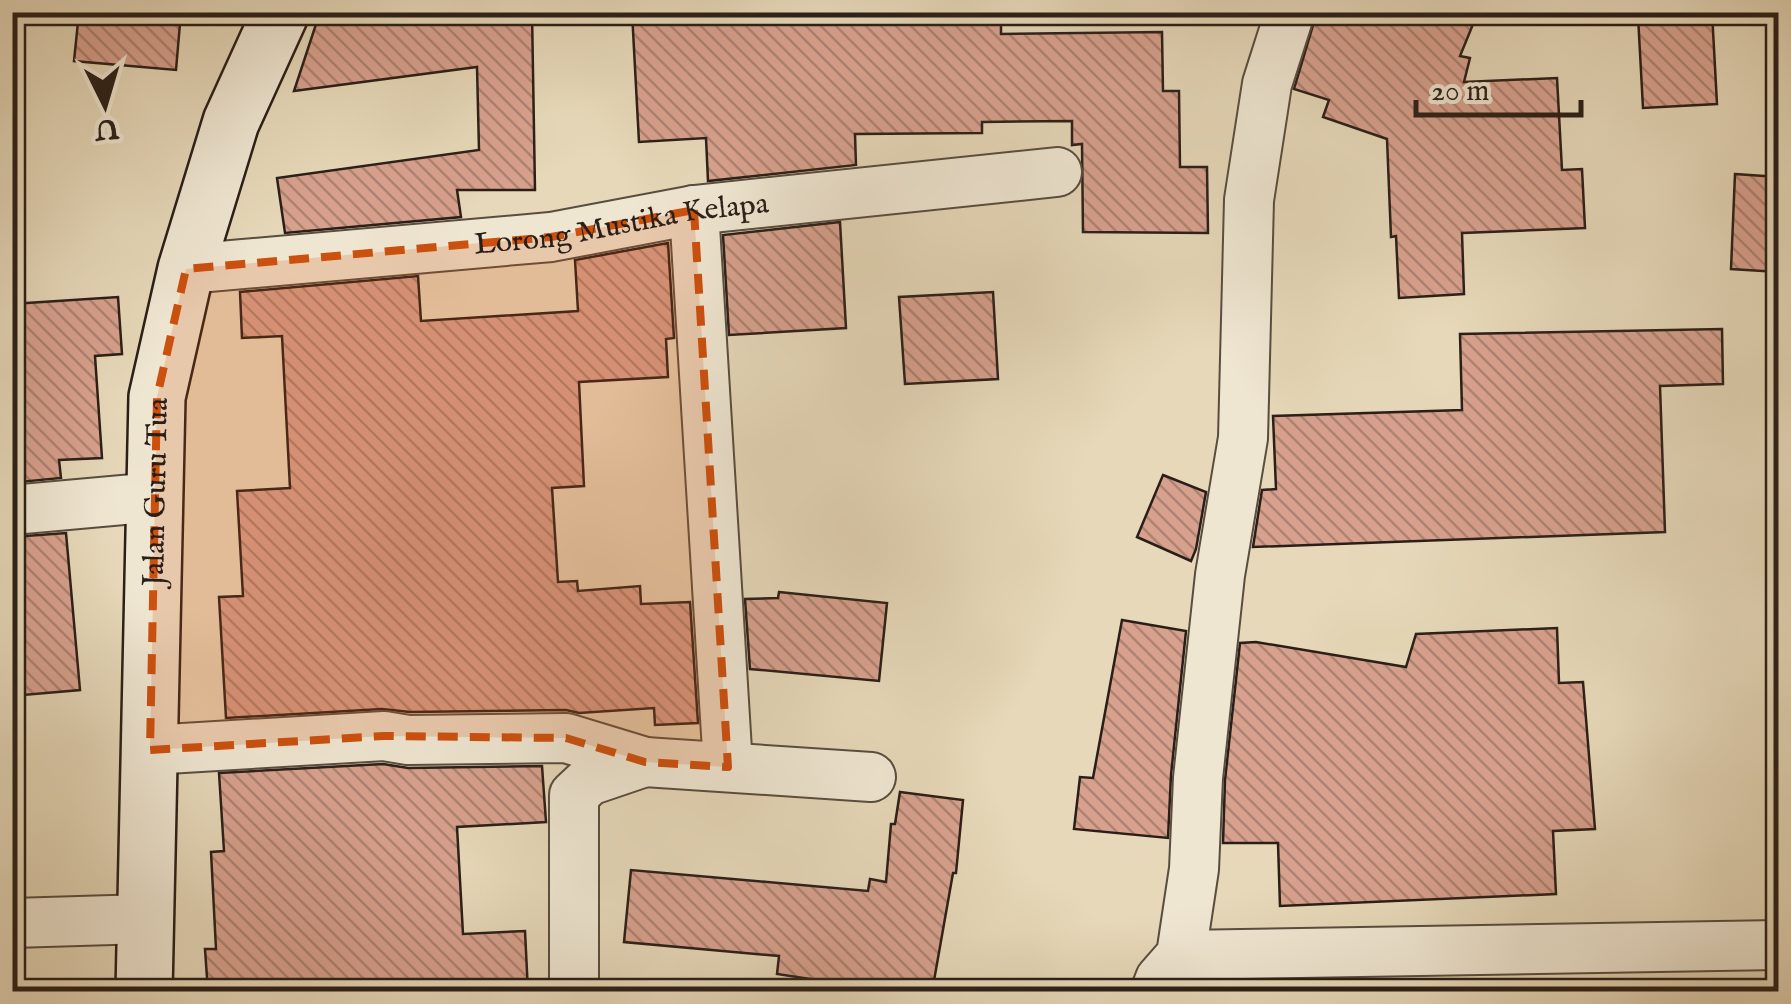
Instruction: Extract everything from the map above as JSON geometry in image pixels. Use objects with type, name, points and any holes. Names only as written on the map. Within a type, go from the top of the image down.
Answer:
[{"type":"main road","name":"Jalan Guru Tua","points":[[144,992],[157,397],[186,269],[231,122],[281,12]]},
{"type":"street","points":[[1290,12],[1266,84],[1249,200],[1243,438],[1220,575],[1198,778],[1194,869],[1168,973],[1778,945]]},
{"type":"street","name":"Lorong Mustika Kelapa","points":[[186,269],[551,237],[694,210],[1057,172]]},
{"type":"street","points":[[694,210],[728,767]]},
{"type":"street","points":[[12,510],[156,497]]},
{"type":"street","points":[[150,750],[384,736],[408,740],[566,738],[646,762],[871,777]]},
{"type":"street","points":[[574,992],[574,796],[589,781],[646,762]]},
{"type":"street","points":[[12,922],[146,919]]},
{"type":"highlighted area","points":[[694,210],[728,767],[645,762],[566,738],[384,736],[150,750],[157,397],[186,269],[551,237]]},
{"type":"building","points":[[79,12],[181,12],[176,70],[74,61]]},
{"type":"building","points":[[320,12],[532,12],[535,190],[457,190],[461,217],[285,233],[277,178],[479,150],[477,67],[294,91]]},
{"type":"building","points":[[632,12],[1001,12],[1001,34],[1162,32],[1163,91],[1179,91],[1180,167],[1207,167],[1208,233],[1083,232],[1082,144],[1072,145],[1072,121],[982,122],[982,133],[855,134],[856,165],[708,181],[706,138],[639,142]]},
{"type":"building","points":[[1317,12],[1478,12],[1460,56],[1470,58],[1464,82],[1557,78],[1562,170],[1582,169],[1585,228],[1462,233],[1464,294],[1399,298],[1396,236],[1391,237],[1387,139],[1323,117],[1329,100],[1294,89]]},
{"type":"building","points":[[1712,12],[1717,104],[1643,108],[1638,16]]},
{"type":"building","points":[[1735,174],[1778,177],[1778,272],[1731,269]]},
{"type":"building","points":[[840,222],[846,328],[729,335],[723,235]]},
{"type":"building","points":[[668,243],[674,338],[666,339],[668,377],[579,382],[584,486],[552,488],[558,582],[577,581],[578,591],[640,586],[641,604],[690,602],[698,723],[655,725],[654,708],[579,713],[382,709],[226,718],[219,597],[243,596],[237,491],[290,488],[282,336],[242,338],[240,292],[418,276],[421,321],[578,311],[575,260]]},
{"type":"building","points":[[993,292],[998,379],[905,384],[899,297]]},
{"type":"building","points":[[118,297],[122,354],[95,356],[102,458],[59,460],[61,478],[20,482],[12,304]]},
{"type":"building","points":[[1722,329],[1723,384],[1660,386],[1665,532],[1253,547],[1262,490],[1276,489],[1273,416],[1462,410],[1460,334]]},
{"type":"building","points":[[1163,475],[1206,492],[1191,561],[1137,537]]},
{"type":"building","points":[[66,533],[80,690],[12,696],[12,537]]},
{"type":"building","points":[[779,592],[887,603],[879,681],[750,669],[745,599],[778,598]]},
{"type":"building","points":[[1122,620],[1186,631],[1168,838],[1074,829],[1080,777],[1093,778]]},
{"type":"building","points":[[1557,628],[1559,683],[1583,682],[1595,829],[1553,831],[1556,894],[1280,906],[1278,843],[1223,843],[1225,780],[1240,643],[1256,642],[1406,667],[1416,634]]},
{"type":"building","points":[[383,764],[408,768],[542,766],[546,822],[457,827],[463,934],[525,931],[528,992],[208,992],[205,949],[216,949],[211,852],[224,851],[219,773]]},
{"type":"building","points":[[900,792],[963,800],[956,873],[932,992],[896,992],[777,974],[779,956],[624,942],[631,870],[868,891],[870,879],[886,882],[891,824],[895,824]]}]
